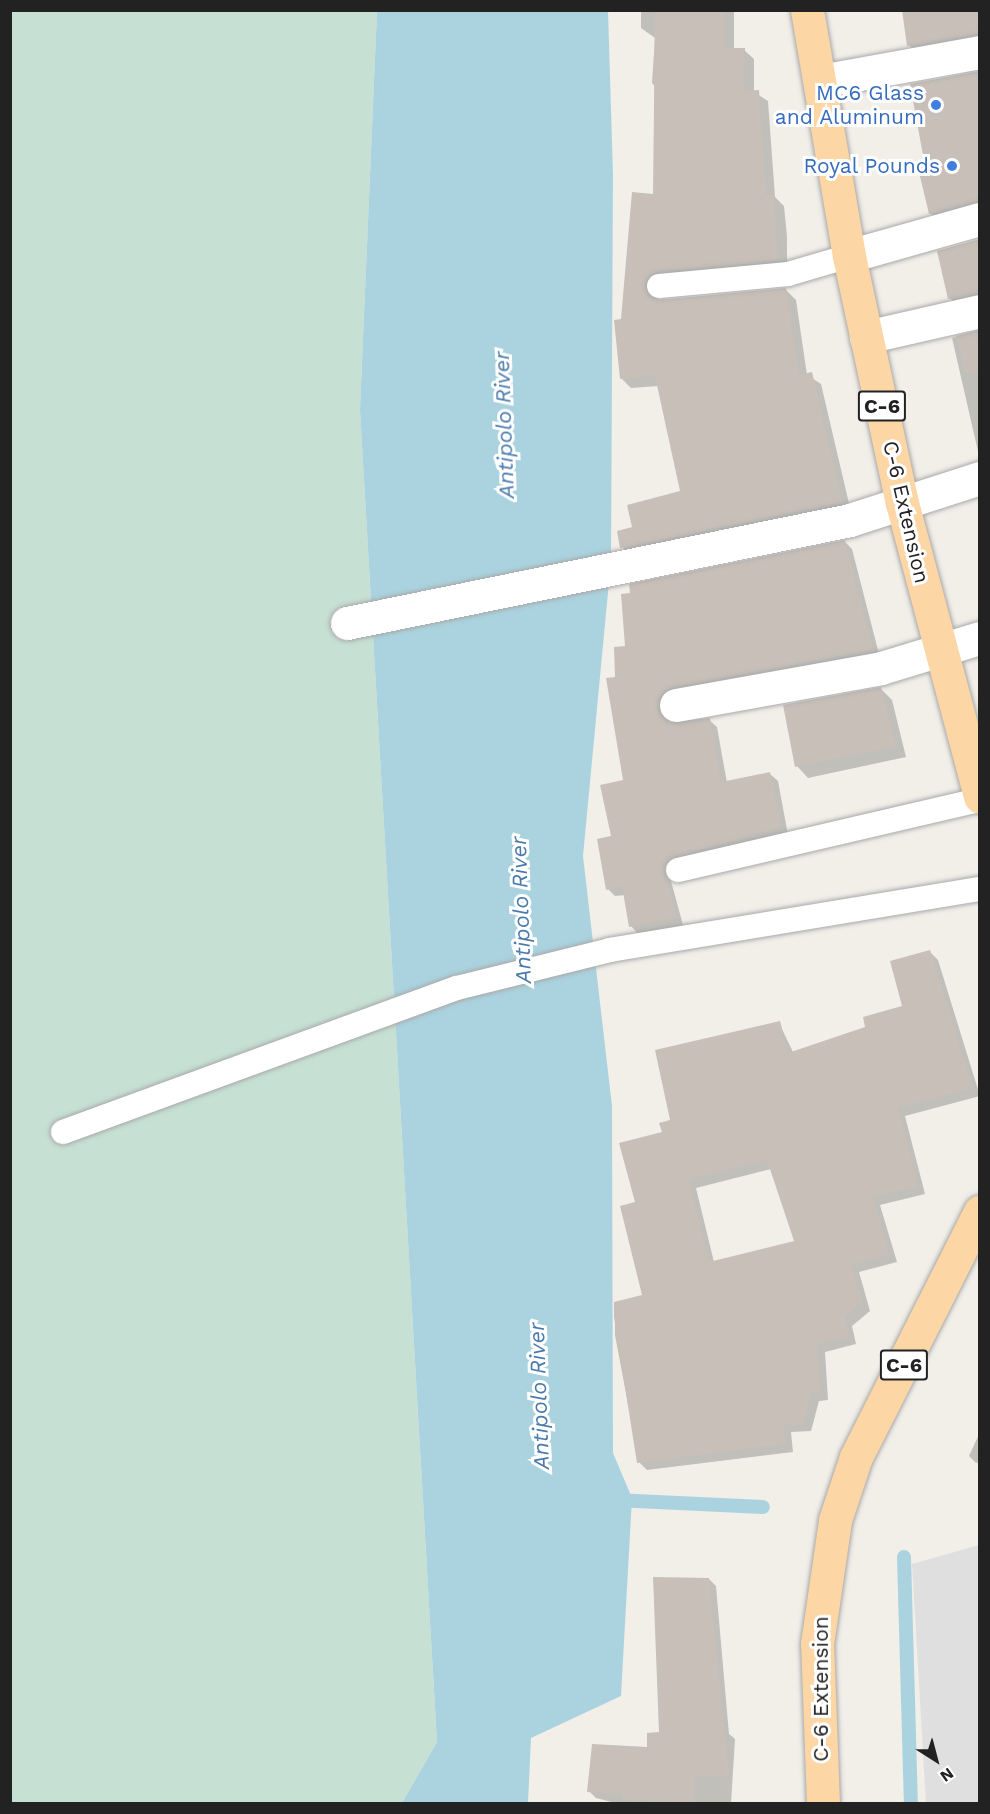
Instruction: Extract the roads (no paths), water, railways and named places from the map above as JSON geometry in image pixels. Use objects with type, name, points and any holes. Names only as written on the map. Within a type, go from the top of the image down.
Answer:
[{"type":"main road","name":"C-6 Extension","points":[[807,10],[849,256],[902,503],[980,799]]},
{"type":"main road","name":"C-6 Extension","points":[[823,1803],[817,1644],[835,1520],[856,1457],[980,1212]]},
{"type":"street","points":[[820,81],[980,52]]},
{"type":"street","points":[[849,256],[980,219]]},
{"type":"street","points":[[866,337],[980,311]]},
{"type":"street","points":[[347,623],[621,569],[850,520],[980,478]]},
{"type":"street","points":[[676,705],[881,668],[980,638]]},
{"type":"lane","points":[[659,286],[788,274],[849,256]]},
{"type":"lane","points":[[678,870],[980,799]]},
{"type":"lane","points":[[63,1132],[457,988],[610,950],[980,889]]},
{"type":"water","name":"Antipolo River","points":[[377,11],[608,11],[613,175],[611,561],[583,856],[612,1106],[613,1453],[632,1498],[621,1696],[531,1738],[528,1803],[402,1803],[437,1742],[360,410]]},
{"type":"waterway","points":[[615,1500],[763,1507]]},
{"type":"waterway","points":[[904,1557],[911,1804]]},
{"type":"place","name":"MC6 Glass and Aluminum","points":[[936,105]]},
{"type":"place","name":"Royal Pounds","points":[[952,166]]}]
